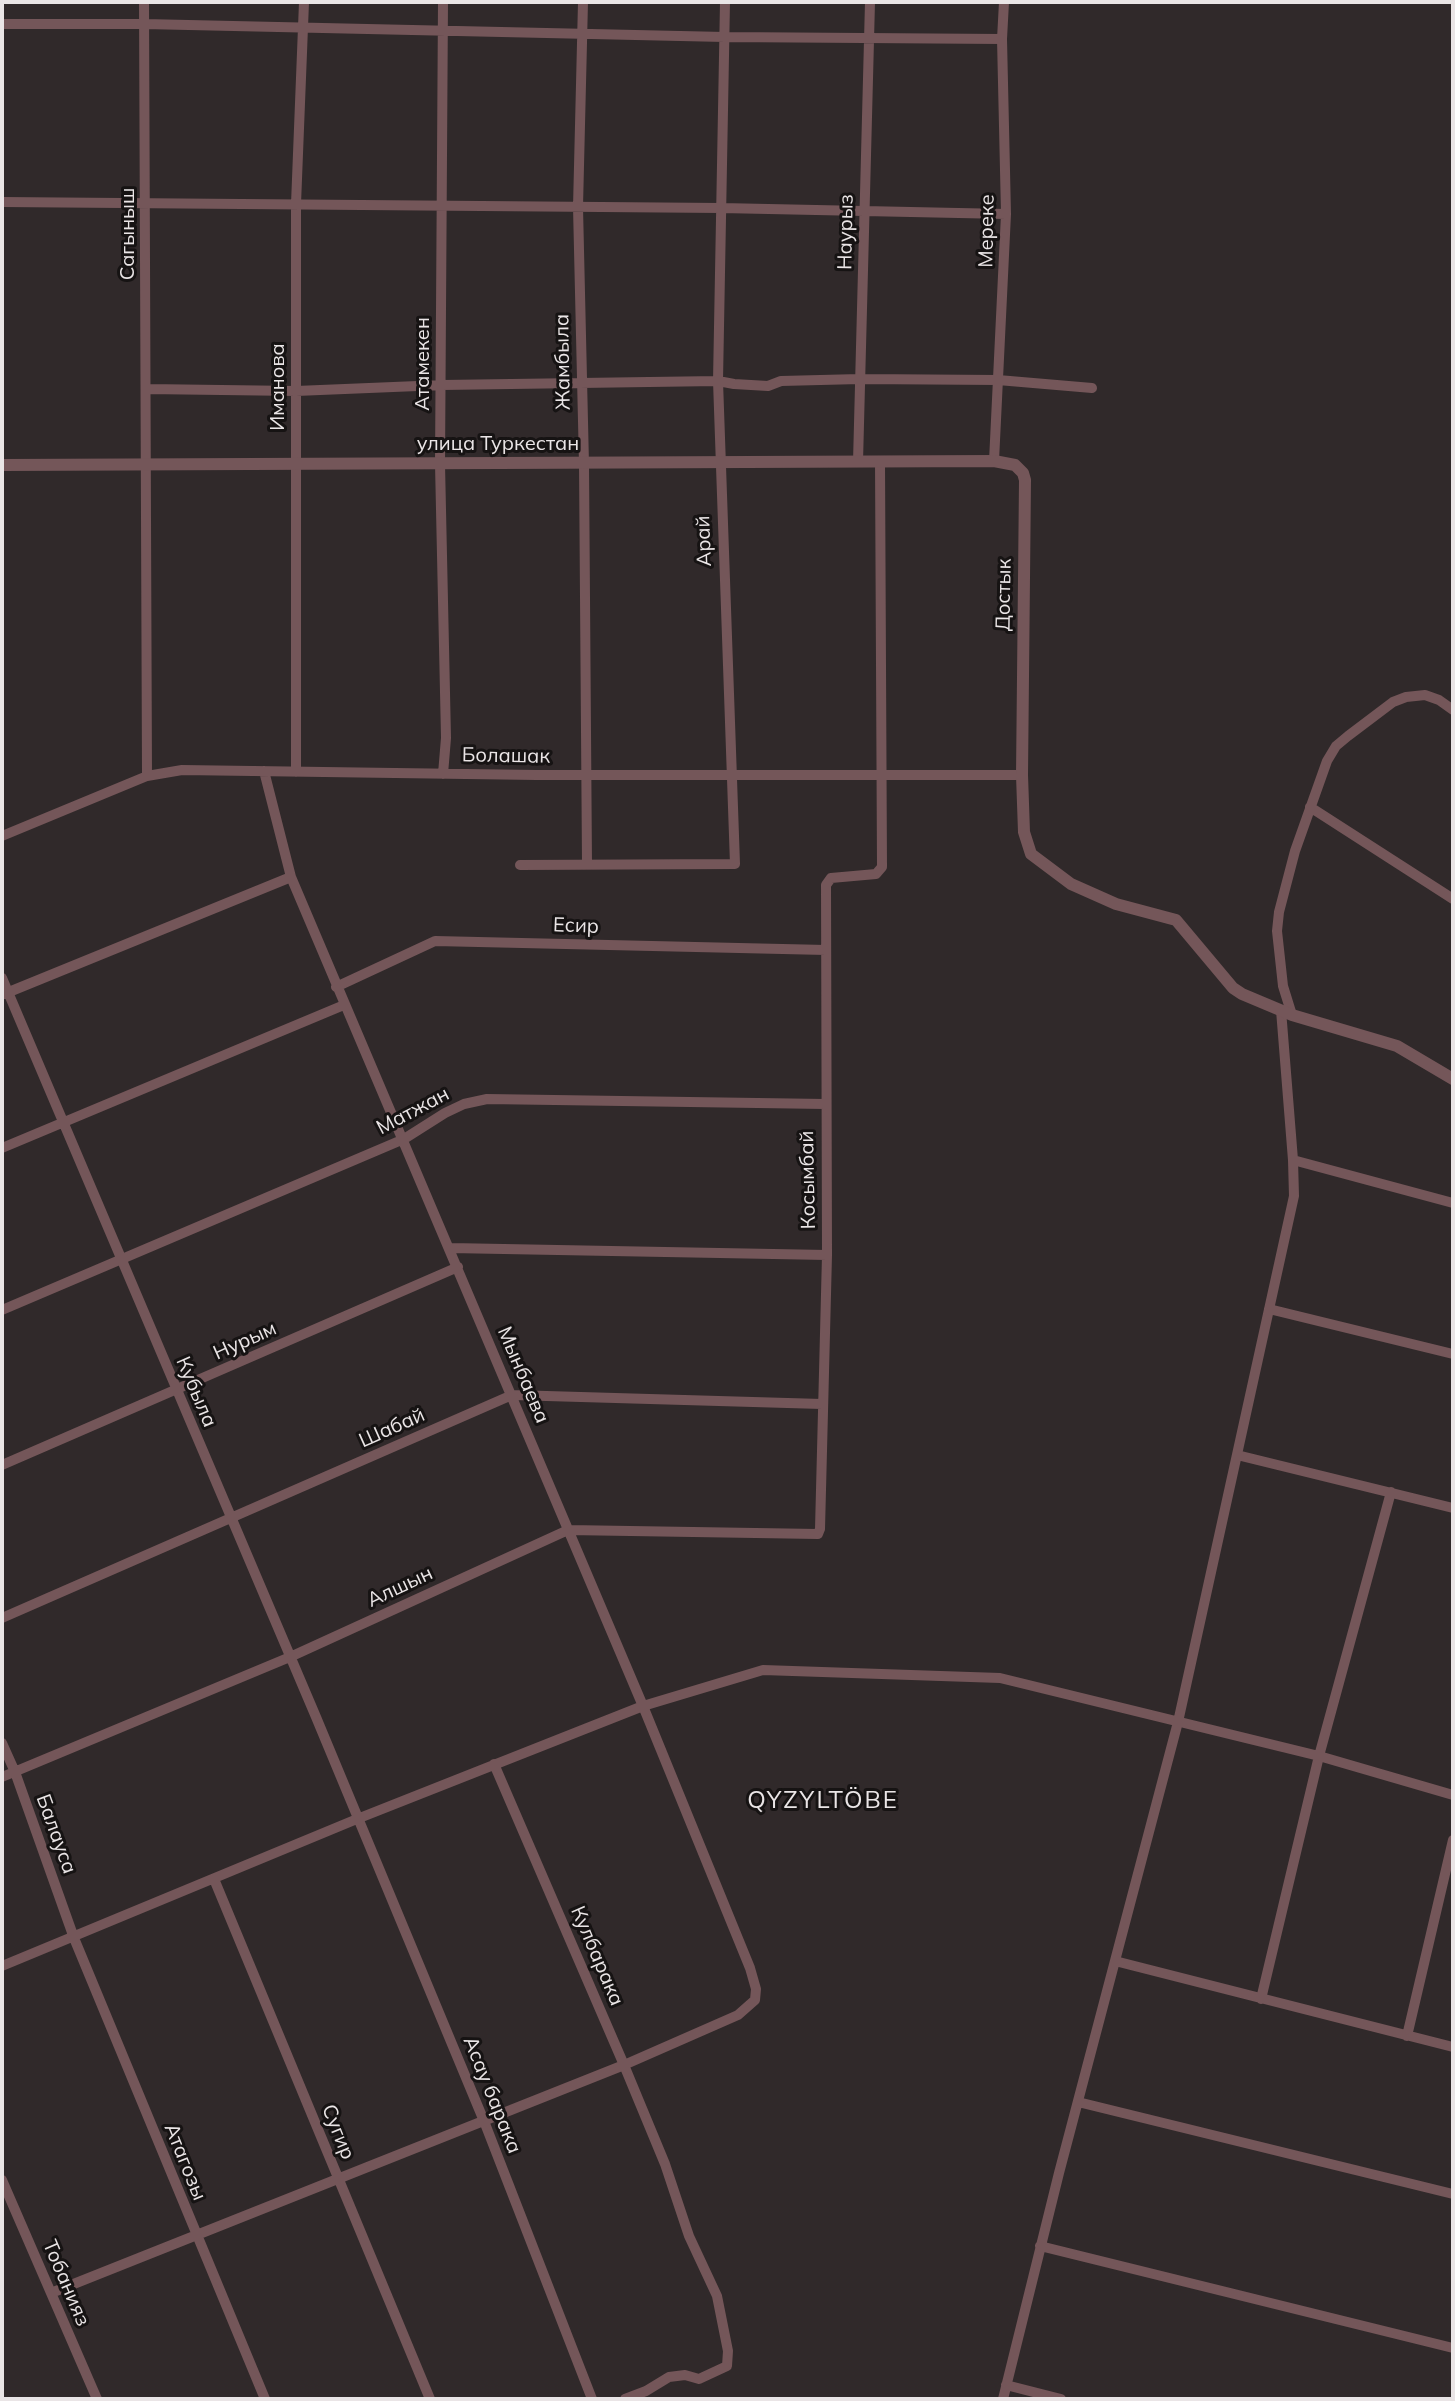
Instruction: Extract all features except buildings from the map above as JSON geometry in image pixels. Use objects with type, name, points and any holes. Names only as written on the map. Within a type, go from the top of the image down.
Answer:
[{"type":"street","name":"Сагыныш","points":[[144,2],[147,776]]},
{"type":"street","name":"Иманова","points":[[296,772],[296,204],[304,2]]},
{"type":"street","name":"Атамекен","points":[[443,2],[440,464],[446,738],[443,774]]},
{"type":"street","name":"Жамбыла","points":[[583,2],[578,207],[584,464],[587,864]]},
{"type":"street","name":"Арай","points":[[520,865],[735,864],[718,381],[725,2]]},
{"type":"street","name":"Наурыз","points":[[858,462],[870,2]]},
{"type":"street","name":"Мереке","points":[[994,461],[1006,214],[1004,2]]},
{"type":"street","points":[[2,24],[1002,39]]},
{"type":"street","points":[[2,202],[721,208],[1006,214]]},
{"type":"street","points":[[147,389],[296,391],[442,385],[718,381],[768,386],[781,381],[860,379],[998,380],[1092,388]]},
{"type":"street","name":"улица Туркестан","points":[[2,465],[994,461]]},
{"type":"street","name":"Достык","points":[[994,461],[1015,465],[1025,480],[1022,775],[1024,832],[1031,854],[1071,884],[1116,904],[1176,920],[1233,988],[1242,994],[1287,1013],[1397,1046],[1453,1079]]},
{"type":"street","points":[[880,462],[882,775]]},
{"type":"street","points":[[1003,2399],[1040,2246],[1178,1722],[1294,1196],[1287,1013],[1277,931],[1295,851],[1327,761],[1336,746],[1393,702],[1406,697],[1425,695],[1453,710]]},
{"type":"street","name":"Болашак","points":[[2,836],[147,776],[182,770],[585,775],[1022,775]]},
{"type":"street","name":"Мынбаева","points":[[264,771],[291,877],[643,1706],[756,1989],[755,2000],[738,2015],[624,2065]]},
{"type":"street","name":"Косымбай","points":[[818,1534],[827,1255],[825,1104],[828,880],[881,872],[882,775]]},
{"type":"street","points":[[1310,807],[1453,899]]},
{"type":"street","points":[[5,994],[291,877]]},
{"type":"street","name":"Есир","points":[[336,987],[435,941],[826,950]]},
{"type":"street","name":"Кубыла","points":[[2,978],[5,994],[357,1819]]},
{"type":"street","points":[[2,1148],[344,1005]]},
{"type":"street","name":"Матжан","points":[[2,1310],[404,1139],[464,1104],[487,1099],[825,1104]]},
{"type":"street","points":[[1293,1160],[1453,1203]]},
{"type":"street","points":[[450,1248],[827,1255]]},
{"type":"street","name":"Нурым","points":[[2,1465],[458,1267]]},
{"type":"street","points":[[1269,1309],[1453,1354]]},
{"type":"street","name":"Шабай","points":[[2,1618],[512,1395],[822,1404]]},
{"type":"street","points":[[1237,1455],[1453,1508]]},
{"type":"street","points":[[1261,1999],[1319,1756],[1391,1492]]},
{"type":"street","name":"Алшын","points":[[2,1777],[290,1657],[568,1530],[818,1534]]},
{"type":"street","points":[[2,1966],[357,1819],[643,1706],[763,1670],[1000,1678],[1319,1756],[1453,1795]]},
{"type":"street","name":"Балауса","points":[[2,1743],[74,1938]]},
{"type":"street","name":"Кулбарака","points":[[494,1764],[624,2065],[665,2164],[689,2236],[717,2296],[729,2359],[727,2366],[699,2379],[685,2375],[669,2377],[625,2399]]},
{"type":"street","name":"Асау барака","points":[[357,1819],[484,2121],[592,2399]]},
{"type":"street","points":[[1407,2036],[1453,1840]]},
{"type":"street","name":"Сугир","points":[[214,1879],[430,2399]]},
{"type":"street","name":"Атагозы","points":[[74,1938],[265,2399]]},
{"type":"street","points":[[1115,1961],[1453,2047]]},
{"type":"street","points":[[51,2293],[624,2065]]},
{"type":"street","points":[[1078,2102],[1453,2194]]},
{"type":"street","name":"Тобанияз","points":[[2,2180],[97,2399]]},
{"type":"street","points":[[1040,2246],[1453,2348]]},
{"type":"street","points":[[1006,2385],[1061,2399]]},
{"type":"district","name":"QYZYLTÖBE","points":[[823,1801]]}]
